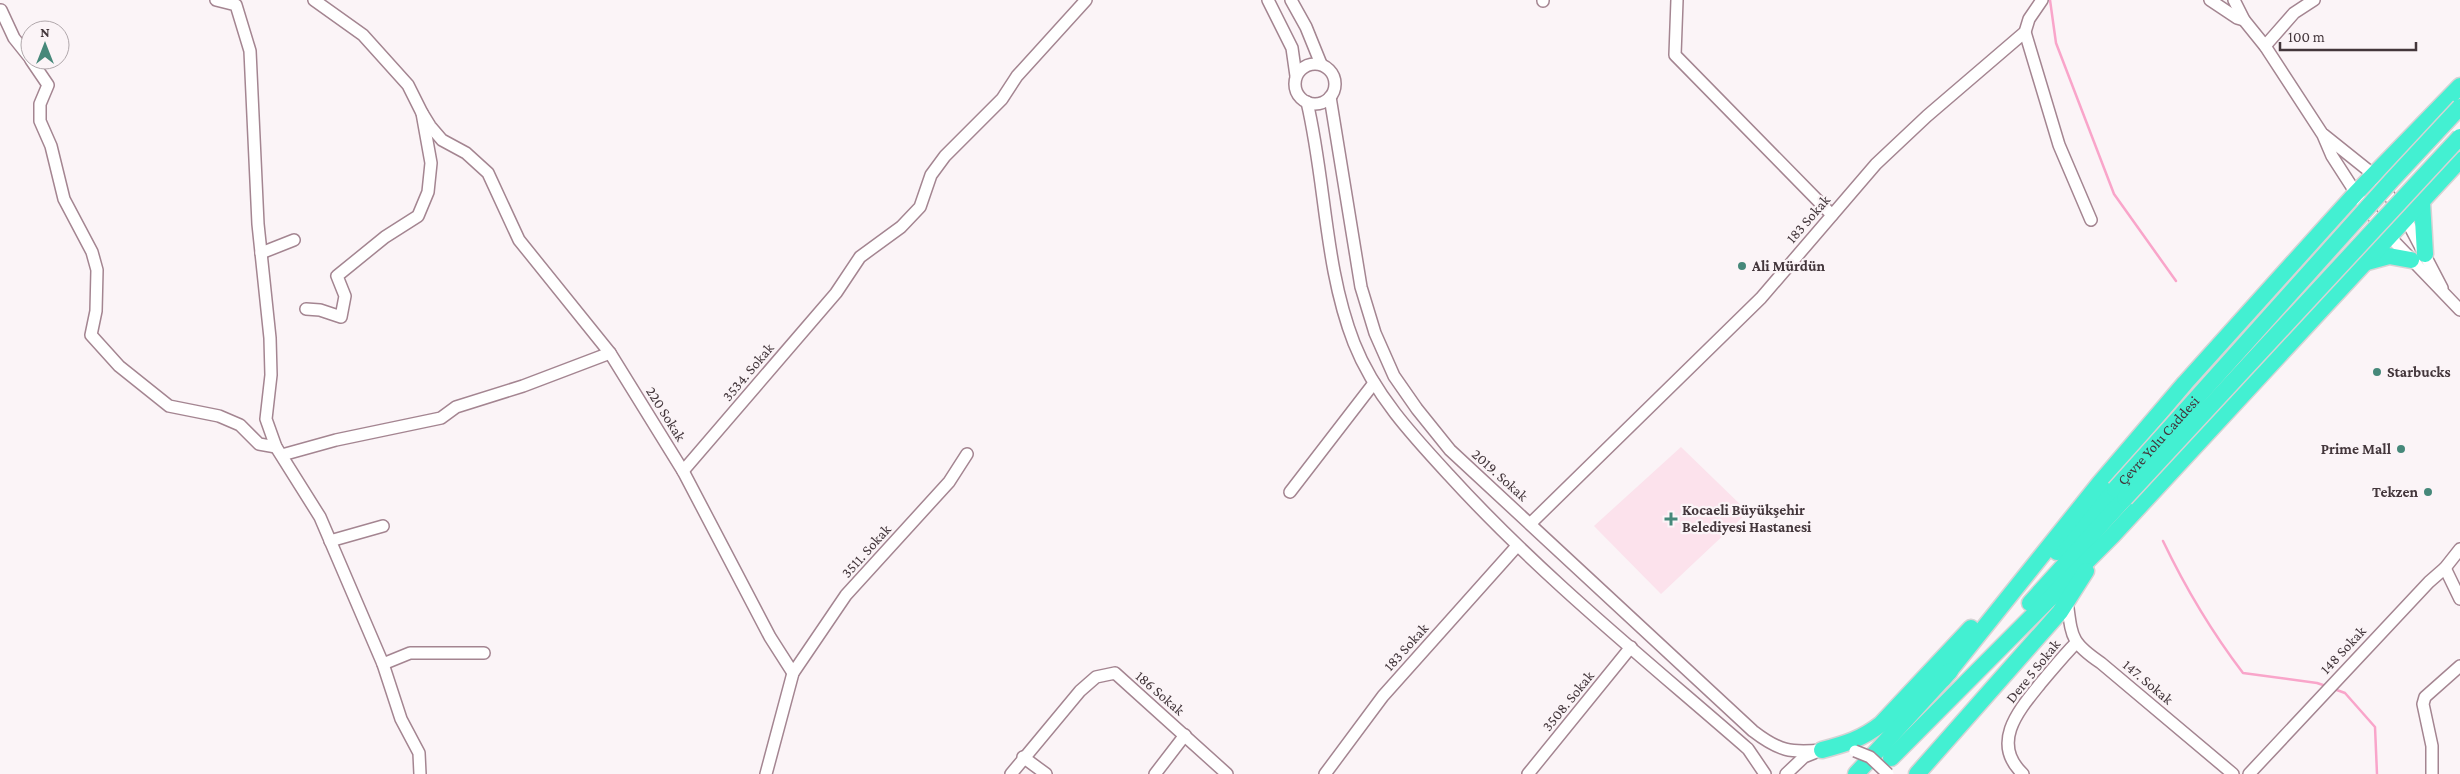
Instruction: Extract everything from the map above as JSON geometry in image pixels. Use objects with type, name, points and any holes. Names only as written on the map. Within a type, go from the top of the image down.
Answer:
[{"type":"highway","points":[[1943,678],[2185,383],[2356,193],[2460,86]]},
{"type":"highway","name":"Çevre Yolu Caddesi","points":[[1877,774],[2392,180],[2460,108]]},
{"type":"highway","name":"Çevre Yolu Caddesi","points":[[1856,774],[1943,678],[2460,137]]},
{"type":"highway","points":[[1891,758],[2102,545],[2460,160]]},
{"type":"highway","points":[[2367,262],[2389,256],[2418,257],[2422,202]]},
{"type":"highway","points":[[1917,774],[2060,612],[2102,545]]},
{"type":"highway","points":[[1822,750],[1851,743],[1865,736],[1881,724],[2041,557]]},
{"type":"street","points":[[216,0],[238,2],[250,51],[261,253],[270,338],[271,375],[266,419],[279,451],[320,517],[383,664],[401,719],[419,753],[420,774]]},
{"type":"street","points":[[306,309],[320,310],[341,317],[345,296],[337,276],[385,237],[418,216],[428,192],[431,164],[422,113],[408,86],[363,35],[314,0]]},
{"type":"street","name":"3534. Sokak","points":[[683,471],[836,293],[860,257],[901,227],[920,207],[931,175],[945,156],[1002,99],[1017,76],[1086,0]]},
{"type":"street","points":[[1268,0],[1292,48],[1296,76],[1295,89],[1302,99],[1307,102],[1320,103],[1330,96]]},
{"type":"street","name":"2019. Sokak","points":[[1291,0],[1306,26],[1321,64],[1327,68],[1334,78],[1335,84],[1330,96],[1361,287],[1375,333],[1394,376],[1417,409],[1450,450],[1762,738],[1794,752],[1838,748],[1855,751],[1870,757],[1888,774]]},
{"type":"street","points":[[1676,0],[1675,55],[1832,215]]},
{"type":"street","name":"183 Sokak","points":[[1531,523],[1761,298],[1876,164],[1927,116],[2025,32],[2029,19],[2042,0]]},
{"type":"street","points":[[2210,0],[2237,18],[2244,20]]},
{"type":"street","points":[[2234,0],[2244,20],[2265,46],[2323,135],[2332,156],[2356,193],[2390,237],[2418,257]]},
{"type":"street","points":[[2293,0],[2294,13]]},
{"type":"street","points":[[2265,46],[2294,13],[2314,0]]},
{"type":"street","points":[[1,7],[14,38],[20,45]]},
{"type":"street","points":[[2025,32],[2059,145],[2091,220]]},
{"type":"street","points":[[1296,76],[1299,71],[1309,64],[1321,64]]},
{"type":"street","points":[[38,70],[48,85],[40,104],[40,121],[51,146],[64,199],[92,252],[97,270],[96,311],[91,335],[119,366],[169,406],[219,416],[240,425],[259,444],[279,451],[441,418],[456,407],[523,386],[610,352]]},
{"type":"street","points":[[1307,102],[1314,133],[1334,279],[1353,342],[1374,383],[1414,437],[1484,514],[1517,546],[1748,749],[1765,774]]},
{"type":"street","name":"220 Sokak","points":[[422,113],[442,140],[466,153],[488,173],[519,240],[610,352],[683,471],[770,637],[793,673]]},
{"type":"street","points":[[2323,135],[2374,176],[2406,219],[2418,257],[2449,301],[2460,310]]},
{"type":"street","points":[[261,253],[294,240]]},
{"type":"street","points":[[1290,492],[1374,383]]},
{"type":"street","name":"3511. Sokak","points":[[793,673],[846,595],[949,482],[967,454]]},
{"type":"street","points":[[330,541],[383,526]]},
{"type":"street","name":"183 Sokak","points":[[1325,774],[1383,696],[1517,546]]},
{"type":"street","name":"148 Sokak","points":[[2249,774],[2429,582],[2445,568],[2460,549]]},
{"type":"street","points":[[2445,568],[2460,599]]},
{"type":"street","points":[[2067,601],[2071,632],[2076,643]]},
{"type":"street","name":"Dere 5 Sokak","points":[[2023,774],[2008,746],[2011,726],[2018,711],[2076,643]]},
{"type":"street","name":"147. Sokak","points":[[2076,643],[2233,774]]},
{"type":"street","name":"3508. Sokak","points":[[1528,774],[1632,647]]},
{"type":"street","points":[[383,664],[410,653],[484,653]]},
{"type":"street","points":[[2432,774],[2432,746],[2423,704],[2425,697],[2460,666]]},
{"type":"street","points":[[766,774],[793,673]]},
{"type":"street","name":"186 Sokak","points":[[1011,774],[1080,691],[1096,677],[1114,673],[1227,774]]},
{"type":"street","points":[[1155,774],[1185,735]]},
{"type":"street","points":[[1786,774],[1804,757],[1822,750]]},
{"type":"street","points":[[1023,758],[1046,774]]},
{"type":"shaded area","name":"Kocaeli Büyükşehir Belediyesi Hastanesi","points":[[1681,447],[1748,512],[1661,594],[1594,526]]},
{"type":"waterway","points":[[2050,0],[2056,43],[2114,194],[2176,281]]},
{"type":"waterway","points":[[2163,541],[2200,609],[2243,673],[2317,683],[2326,686]]},
{"type":"waterway","points":[[2334,689],[2345,693],[2375,727],[2377,774]]},
{"type":"place","name":"Ali Mürdün","points":[[1742,266]]},
{"type":"place","name":"Starbucks","points":[[2377,372]]},
{"type":"place","name":"Prime Mall","points":[[2401,449]]},
{"type":"place","name":"Tekzen","points":[[2428,492]]},
{"type":"place","name":"Kocaeli Büyükşehir Belediyesi Hastanesi","points":[[1671,519]]}]
